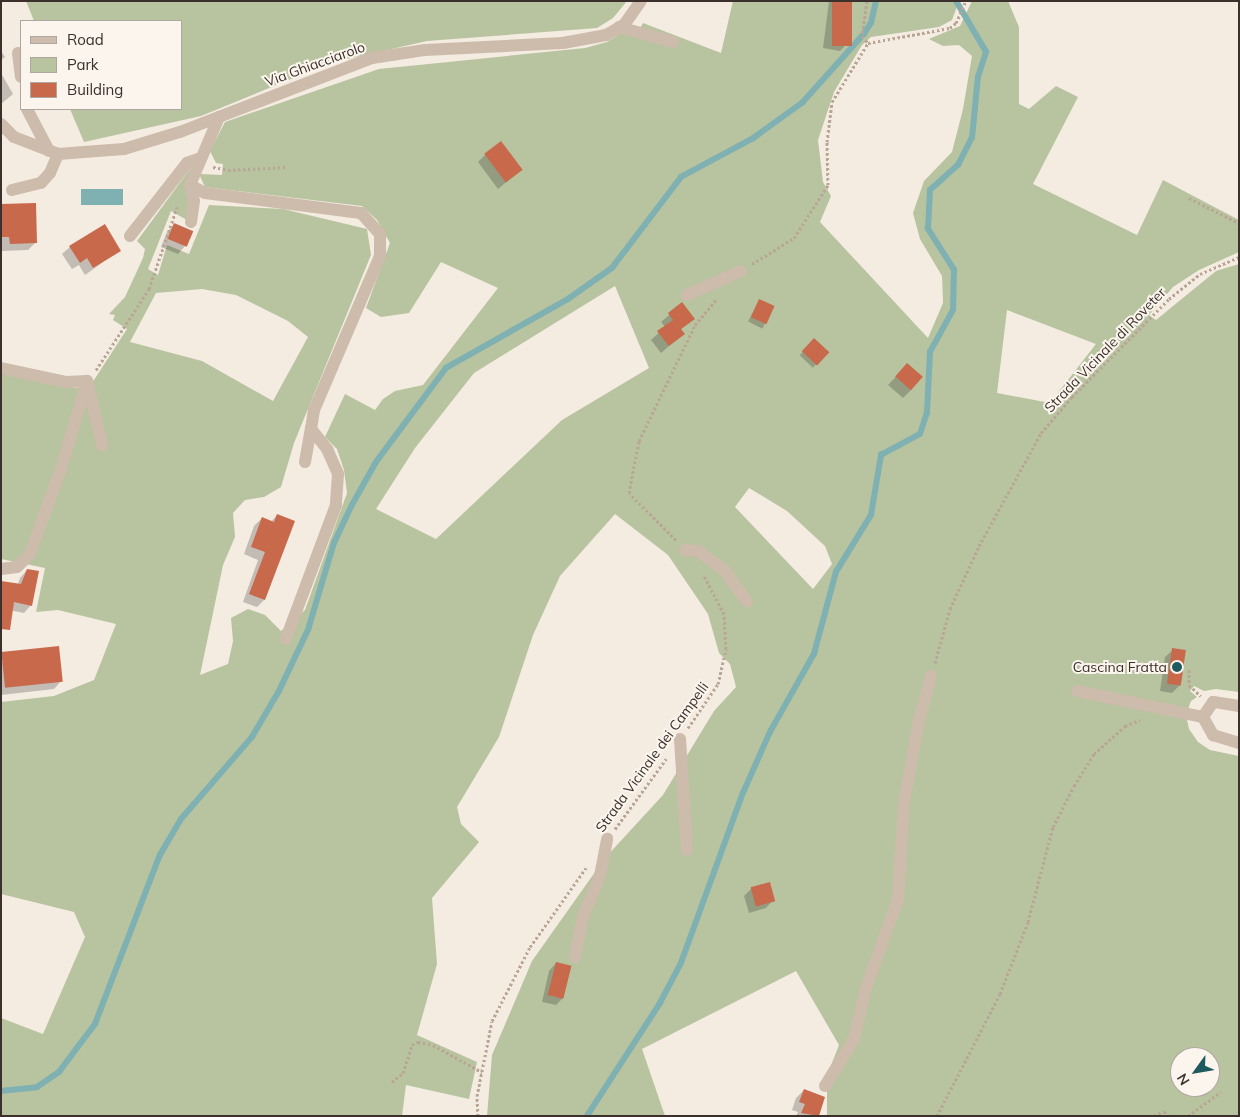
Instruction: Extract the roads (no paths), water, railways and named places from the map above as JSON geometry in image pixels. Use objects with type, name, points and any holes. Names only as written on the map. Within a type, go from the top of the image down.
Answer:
[{"type":"street","name":"Via Ghiacciarolo","points":[[1,124],[14,137],[53,153],[124,149],[219,117],[372,58],[425,50],[563,43],[606,35],[619,28],[641,1]]},
{"type":"street","points":[[619,28],[673,42]]},
{"type":"street","points":[[18,53],[20,69]]},
{"type":"street","points":[[12,190],[41,183],[50,173],[53,153],[28,110]]},
{"type":"street","points":[[191,222],[194,201],[190,184],[219,117]]},
{"type":"street","points":[[130,236],[187,163],[201,158]]},
{"type":"street","points":[[190,184],[205,193],[361,213],[380,234],[380,256],[314,410],[305,462]]},
{"type":"street","points":[[687,295],[741,271]]},
{"type":"street","points":[[1,368],[66,382],[87,381]]},
{"type":"street","points":[[87,381],[102,446]]},
{"type":"street","points":[[1,569],[17,567],[30,554],[61,469],[87,381]]},
{"type":"street","points":[[286,639],[336,505],[338,474],[327,449],[311,429]]},
{"type":"street","points":[[685,550],[698,551],[724,570],[747,602]]},
{"type":"street","points":[[825,1086],[854,1039],[866,988],[898,898],[904,803],[919,720],[931,676]]},
{"type":"street","points":[[1076,691],[1203,718],[1213,736],[1239,744]]},
{"type":"street","points":[[1203,718],[1214,702],[1239,706]]},
{"type":"street","points":[[680,739],[687,850]]},
{"type":"street","points":[[575,957],[582,917],[600,876],[607,839]]},
{"type":"water","points":[[81,189],[123,189],[123,205],[81,205]]},
{"type":"waterway","points":[[1,1091],[37,1087],[59,1072],[95,1024],[160,855],[181,819],[252,737],[279,691],[308,630],[334,543],[352,505],[376,462],[446,368],[568,299],[612,268],[681,177],[752,139],[802,103],[864,34],[871,23],[876,1]]},
{"type":"waterway","points":[[587,1116],[660,1003],[681,963],[743,793],[770,732],[814,654],[836,572],[871,515],[881,455],[920,434],[927,413],[930,352],[953,310],[954,270],[928,229],[930,190],[958,165],[972,138],[978,77],[986,52],[956,1]]},
{"type":"place","name":"Cascina Fratta","points":[[1177,667]]}]
